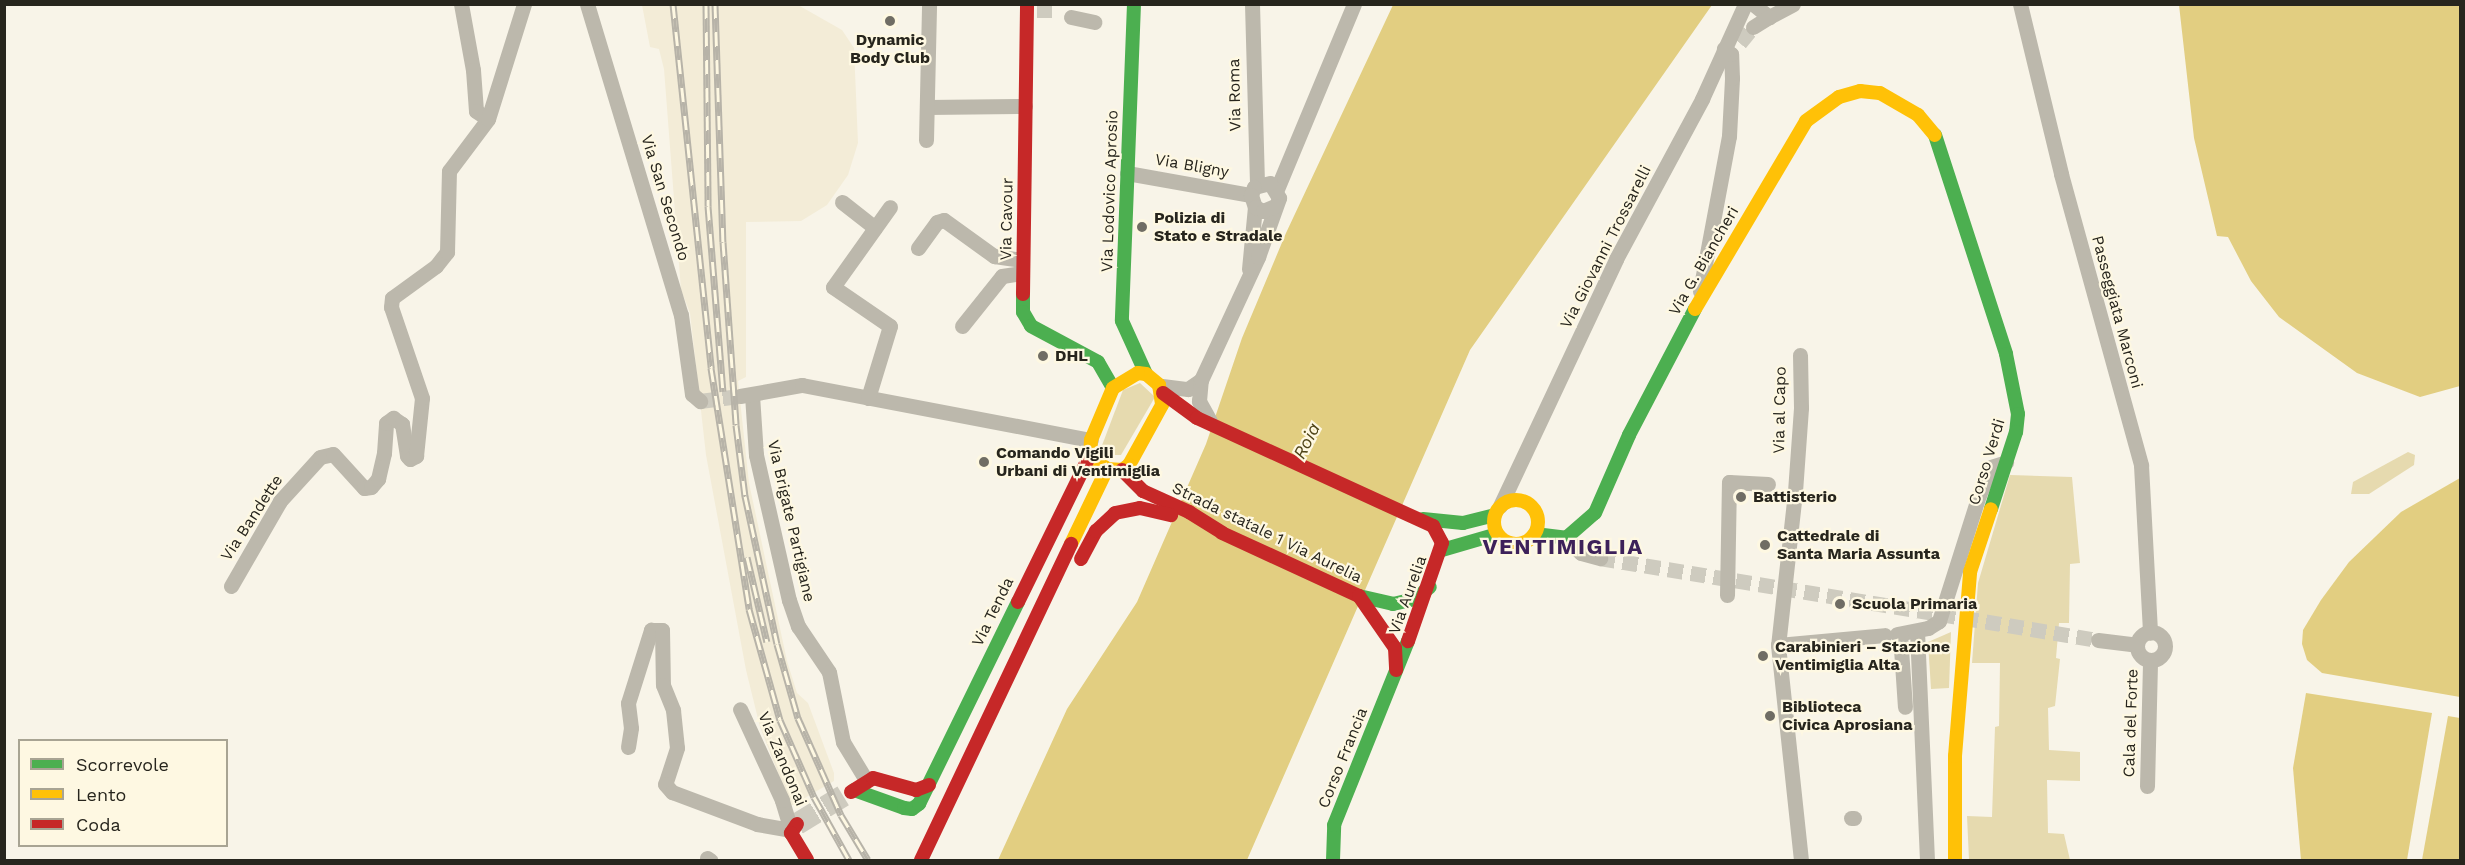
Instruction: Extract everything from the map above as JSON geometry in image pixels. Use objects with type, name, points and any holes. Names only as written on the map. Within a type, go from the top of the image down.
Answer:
[{"type":"main road","name":"Via Lodovico Aprosio","points":[[1134,4],[1122,321],[1146,374]]},
{"type":"main road","name":"Via Cavour","points":[[1030,8],[1021,304],[1031,326],[1087,354],[1105,370],[1113,388]]},
{"type":"main road","name":"Via G. Biancheri","points":[[1566,538],[1595,513],[1629,435],[1697,306],[1806,121],[1839,97],[1860,91],[1880,93],[1896,100]]},
{"type":"main road","name":"Corso Verdi","points":[[1896,100],[1931,127],[1941,147],[2006,354],[2018,414],[2006,462],[1976,552],[1963,625],[1954,861]]},
{"type":"main road","points":[[1117,339],[1122,321]]},
{"type":"main road","points":[[1087,354],[1105,350]]},
{"type":"main road","points":[[1113,388],[1127,377],[1146,374],[1161,389],[1196,411]]},
{"type":"main road","name":"Via Tenda","points":[[854,789],[912,809],[919,804],[1090,447],[1113,388]]},
{"type":"main road","points":[[1090,447],[1107,469],[1122,470],[1136,456],[1155,423],[1161,389]]},
{"type":"main road","name":"Via Aurelia","points":[[1210,421],[1423,519],[1439,536],[1442,550],[1430,587],[1396,671]]},
{"type":"main road","points":[[921,861],[1107,469]]},
{"type":"main road","name":"Strada statale 1 Via Aurelia","points":[[1122,470],[1130,481],[1221,533],[1359,596],[1382,625],[1395,648],[1396,671]]},
{"type":"main road","points":[[1423,519],[1463,522],[1497,511],[1509,501],[1529,503],[1538,519],[1535,534]]},
{"type":"main road","points":[[1040,610],[1067,583],[1105,521],[1115,513],[1140,508],[1160,510],[1192,525],[1221,533]]},
{"type":"main road","points":[[1497,511],[1497,534]]},
{"type":"main road","points":[[1442,550],[1497,534],[1516,544],[1535,534],[1566,538]]},
{"type":"main road","points":[[1359,596],[1393,604],[1415,599],[1430,587]]},
{"type":"main road","name":"Corso Francia","points":[[1333,861],[1334,825],[1396,671]]},
{"type":"main road","points":[[854,789],[878,778],[916,790],[929,785]]},
{"type":"main road","points":[[794,827],[807,861]]},
{"type":"street","points":[[461,4],[473,70],[476,111],[488,119]]},
{"type":"street","name":"Via Bandette","points":[[231,586],[280,501],[320,456],[333,454],[364,488],[371,487],[378,479],[387,423],[393,418],[402,424],[407,456],[416,456],[422,398],[391,307],[392,298],[436,267],[447,252],[449,171],[488,119],[524,4]]},
{"type":"street","name":"Via San Secondo","points":[[587,4],[681,315],[692,394],[700,401]]},
{"type":"street","points":[[926,140],[929,4]]},
{"type":"street","name":"Via Roma","points":[[1249,273],[1254,195],[1252,4]]},
{"type":"street","points":[[1210,421],[1196,411],[1201,380],[1249,273],[1279,198],[1277,189],[1354,4]]},
{"type":"street","name":"Via Giovanni Trossarelli","points":[[1497,511],[1616,259],[1731,49],[1745,4]]},
{"type":"street","points":[[1753,4],[1769,17]]},
{"type":"street","points":[[1753,27],[1793,4]]},
{"type":"street","name":"Passeggiata Marconi","points":[[2020,4],[2064,185],[2141,465],[2150,633]]},
{"type":"street","points":[[1071,18],[1094,22]]},
{"type":"street","points":[[1697,306],[1729,136],[1731,49]]},
{"type":"street","points":[[927,107],[1026,106]]},
{"type":"street","name":"Via Bligny","points":[[1127,173],[1254,195]]},
{"type":"street","points":[[1275,206],[1263,211],[1254,195],[1270,183],[1277,189]]},
{"type":"street","points":[[842,202],[875,228]]},
{"type":"street","points":[[890,207],[832,287],[890,326],[868,398],[1090,447]]},
{"type":"street","points":[[918,248],[937,222],[944,220],[994,256],[1022,266]]},
{"type":"street","points":[[962,326],[1002,276],[1022,266]]},
{"type":"street","name":"Via al Capo","points":[[1800,355],[1796,482],[1778,645],[1795,753],[1801,861]]},
{"type":"street","name":"Via Brigate Partigiane","points":[[854,789],[829,672],[798,626],[789,600],[756,455],[746,395],[802,379],[868,398]]},
{"type":"street","points":[[1161,389],[1180,390],[1194,387],[1201,380]]},
{"type":"street","points":[[1778,645],[1894,635],[1917,631],[1939,621],[1979,495],[1991,467],[2006,462]]},
{"type":"street","points":[[1727,595],[1729,482],[1768,484]]},
{"type":"street","points":[[1566,538],[1581,553],[1600,558]]},
{"type":"street","name":"Via Zandonai","points":[[628,747],[631,728],[628,703],[651,630],[662,630],[663,685],[673,710],[677,748],[665,784],[672,792],[757,824],[794,827],[740,709]]},
{"type":"street","points":[[1917,631],[1927,861]]},
{"type":"street","points":[[2150,633],[2159,635],[2165,646],[2159,658],[2151,660],[2140,654],[2138,645],[2142,637],[2150,633]]},
{"type":"street","points":[[1894,635],[1905,707]]},
{"type":"street","points":[[2098,640],[2138,645]]},
{"type":"street","name":"Cala del Forte","points":[[2147,786],[2151,660]]},
{"type":"shaded area","points":[[642,5],[798,5],[842,30],[854,48],[858,143],[848,175],[827,205],[801,221],[746,222],[746,377],[738,381],[749,483],[787,661],[797,693],[808,703],[834,773],[834,781],[791,806],[760,727],[746,670],[706,455],[690,313],[681,290],[664,69],[659,49],[650,47]]},
{"type":"shaded area","points":[[1140,383],[1155,397],[1121,455],[1114,455],[1101,448],[1123,390]]},
{"type":"shaded area","points":[[2408,452],[2415,455],[2414,465],[2369,494],[2351,494],[2353,482]]},
{"type":"shaded area","points":[[2010,475],[2072,477],[2080,563],[2070,564],[2069,623],[2059,623],[2056,658],[2060,659],[2055,706],[2048,708],[2049,750],[2080,752],[2080,781],[2047,780],[2048,833],[2064,834],[2070,860],[1969,860],[1967,816],[1992,817],[1995,727],[1999,726],[2000,663],[1972,663],[1978,583]]},
{"type":"shaded area","points":[[1951,632],[1949,688],[1931,689],[1928,642]]},
{"type":"water","name":"Roia","points":[[1393,5],[1712,5],[1470,350],[1247,860],[998,860],[1067,709],[1137,602],[1206,444],[1242,338],[1286,233]]},
{"type":"water","points":[[2179,5],[2460,5],[2460,386],[2420,397],[2357,373],[2279,317],[2251,281],[2228,237],[2217,236],[2194,138]]},
{"type":"water","points":[[2460,478],[2460,697],[2322,673],[2307,660],[2302,644],[2303,630],[2321,600],[2349,562],[2401,512]]},
{"type":"water","points":[[2306,693],[2432,713],[2407,860],[2301,860],[2293,768]]},
{"type":"water","points":[[2448,716],[2460,718],[2460,860],[2422,860]]},
{"type":"tunnel","points":[[1037,10],[1055,10]]},
{"type":"tunnel","points":[[1740,43],[1753,27]]},
{"type":"tunnel","points":[[700,401],[740,396]]},
{"type":"tunnel","points":[[1600,558],[2098,640]]},
{"type":"tunnel","points":[[797,824],[843,796]]},
{"type":"railway","points":[[673,4],[711,368],[749,609],[780,720],[814,797],[849,860]]},
{"type":"railway","points":[[706,4],[708,206],[723,391]]},
{"type":"railway","points":[[715,4],[723,242],[736,425],[745,496],[777,644],[798,718],[841,815],[868,860]]},
{"type":"railway","points":[[747,557],[767,642]]},
{"type":"traffic: fast","points":[[1134,4],[1122,321],[1146,374]]},
{"type":"traffic: fast","points":[[1935,135],[2006,354],[2018,414],[2016,432],[1991,509]]},
{"type":"traffic: fast","points":[[1023,294],[1023,312],[1031,326],[1098,362],[1113,388]]},
{"type":"traffic: fast","points":[[1535,534],[1566,538],[1595,513],[1629,435],[1695,309]]},
{"type":"traffic: fast","points":[[1423,519],[1463,523],[1494,515]]},
{"type":"traffic: fast","points":[[1442,550],[1497,534]]},
{"type":"traffic: fast","points":[[1359,596],[1393,604],[1415,599],[1430,587]]},
{"type":"traffic: fast","points":[[854,790],[904,808],[912,809],[919,804],[1018,602]]},
{"type":"traffic: fast","points":[[1333,860],[1334,825],[1408,641]]},
{"type":"traffic: slow","points":[[1695,309],[1806,121],[1839,97],[1860,91],[1880,93],[1918,115],[1935,135]]},
{"type":"traffic: slow","points":[[1138,373],[1146,374],[1159,385],[1162,405],[1129,465],[1122,470],[1107,469],[1090,455],[1091,440],[1113,388],[1138,373]]},
{"type":"traffic: slow","points":[[1071,544],[1107,469]]},
{"type":"traffic: slow","points":[[1516,500],[1532,506],[1538,522],[1532,538],[1516,544],[1500,538],[1494,522],[1500,506],[1516,500]]},
{"type":"traffic: slow","points":[[1955,860],[1955,756],[1970,572],[1991,509]]},
{"type":"traffic: jam","points":[[1023,294],[1027,4]]},
{"type":"traffic: jam","points":[[1163,393],[1197,418],[1433,526],[1442,543],[1408,641]]},
{"type":"traffic: jam","points":[[1018,602],[1090,455]]},
{"type":"traffic: jam","points":[[1122,470],[1143,491],[1189,512],[1222,533],[1359,596],[1395,648],[1396,670]]},
{"type":"traffic: jam","points":[[1081,559],[1096,531],[1115,513],[1140,508],[1171,515]]},
{"type":"traffic: jam","points":[[921,860],[1071,544]]},
{"type":"traffic: jam","points":[[851,792],[873,778],[916,790],[929,785]]},
{"type":"traffic: jam","points":[[797,824],[791,833],[807,860]]},
{"type":"place","name":"Dynamic Body Club","points":[[890,21]]},
{"type":"place","name":"Polizia di Stato e Stradale","points":[[1142,227]]},
{"type":"place","name":"DHL","points":[[1043,356]]},
{"type":"place","name":"Comando Vigili Urbani di Ventimiglia","points":[[984,462]]},
{"type":"place","name":"Battisterio","points":[[1741,497]]},
{"type":"place","name":"Cattedrale di Santa Maria Assunta","points":[[1765,545]]},
{"type":"place","name":"Scuola Primaria","points":[[1840,604]]},
{"type":"place","name":"Carabinieri – Stazione Ventimiglia Alta","points":[[1763,656]]},
{"type":"place","name":"Biblioteca Civica Aprosiana","points":[[1770,716]]},
{"type":"district","name":"VENTIMIGLIA","points":[[1563,547]]}]
